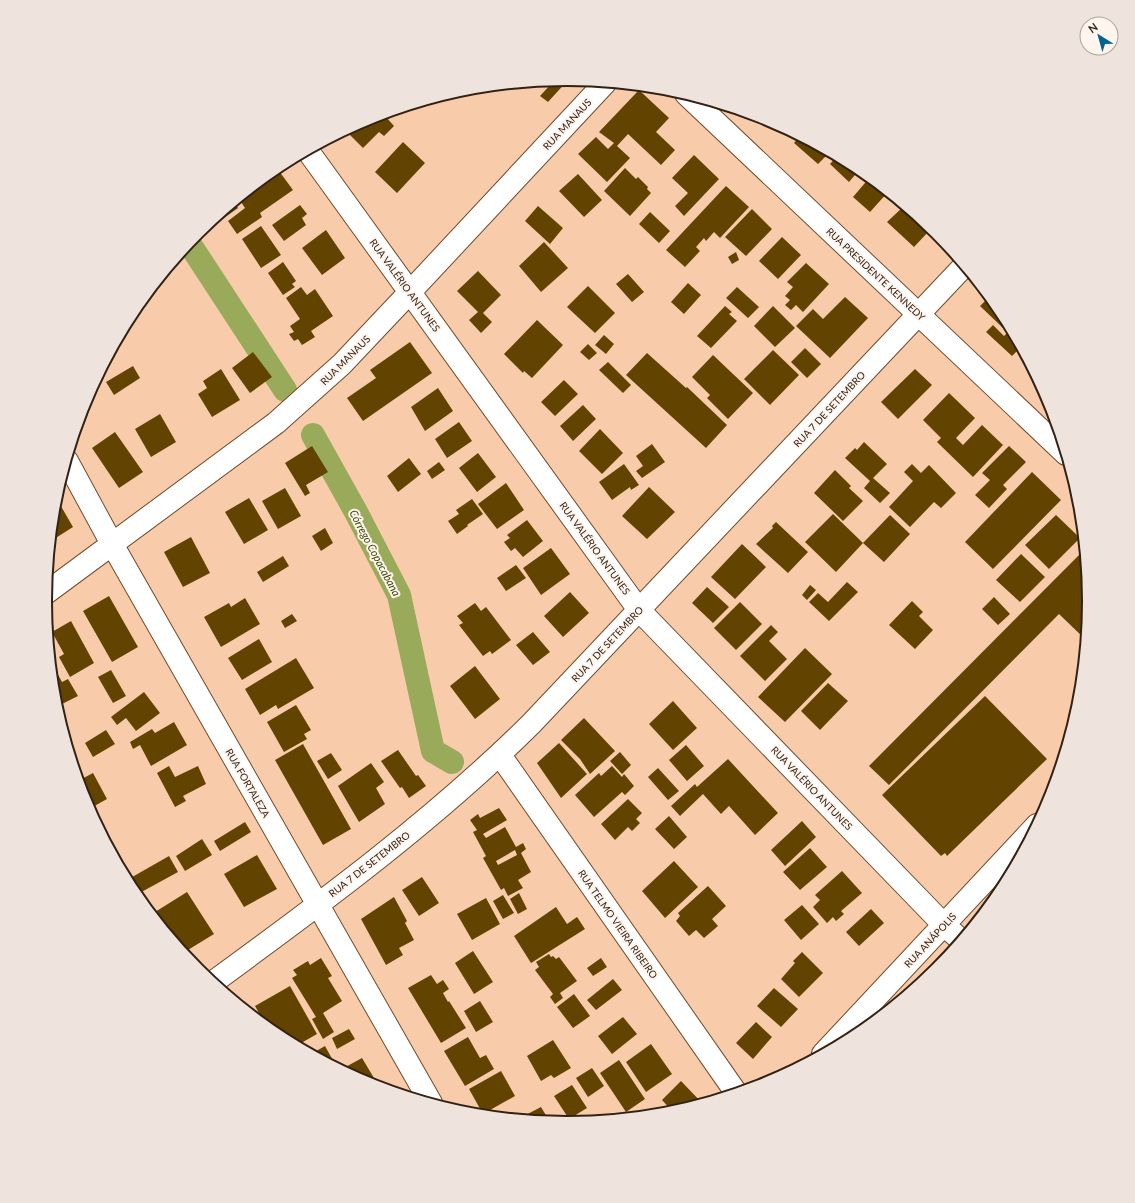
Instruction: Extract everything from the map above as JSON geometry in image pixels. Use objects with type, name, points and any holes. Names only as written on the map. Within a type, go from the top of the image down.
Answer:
[{"type":"street","name":"RUA MANAUS","points":[[52,588],[276,423],[342,364],[600,87]]},
{"type":"street","name":"RUA PRESIDENTE KENNEDY","points":[[695,103],[1059,448]]},
{"type":"street","name":"RUA VALÉRIO ANTUNES","points":[[311,155],[639,610],[944,925],[958,937]]},
{"type":"street","name":"RUA 7 DE SETEMBRO","points":[[217,979],[397,842],[500,755],[961,269]]},
{"type":"street","name":"RUA FORTALEZA","points":[[70,467],[112,544],[427,1097]]},
{"type":"street","name":"RUA TELMO VIEIRA RIBEIRO","points":[[500,755],[734,1090]]},
{"type":"street","name":"RUA ANÁPOLIS","points":[[834,1043],[1026,837]]},
{"type":"building","points":[[562,86],[548,102],[540,96],[549,87]]},
{"type":"building","points":[[638,91],[640,91],[669,118],[656,132],[675,150],[661,165],[628,134],[617,146],[630,158],[607,182],[578,154],[596,137],[608,149],[614,143],[599,132]]},
{"type":"building","points":[[387,118],[394,126],[384,136],[379,132],[363,148],[350,135]]},
{"type":"building","points":[[797,140],[826,156],[818,164],[794,143]]},
{"type":"building","points":[[403,142],[425,163],[397,193],[375,172]]},
{"type":"building","points":[[694,155],[719,179],[684,216],[675,206],[688,193],[672,178]]},
{"type":"building","points":[[833,160],[856,174],[849,182],[830,164]]},
{"type":"building","points":[[625,168],[636,179],[638,177],[648,187],[647,189],[651,193],[630,216],[604,191]]},
{"type":"building","points":[[281,173],[293,190],[260,213],[262,217],[237,234],[228,221],[245,208],[242,203]]},
{"type":"building","points":[[578,174],[602,200],[584,217],[559,191]]},
{"type":"building","points":[[866,182],[885,196],[870,212],[853,197]]},
{"type":"building","points":[[726,186],[749,207],[720,238],[714,232],[706,241],[704,238],[696,247],[700,251],[685,267],[666,250]]},
{"type":"building","points":[[300,205],[307,214],[302,218],[306,225],[284,241],[272,225]]},
{"type":"building","points":[[538,206],[563,228],[550,244],[525,221]]},
{"type":"building","points":[[237,207],[238,208],[223,219]]},
{"type":"building","points":[[752,209],[772,229],[746,256],[725,237]]},
{"type":"building","points":[[901,209],[927,233],[914,247],[887,222]]},
{"type":"building","points":[[650,212],[670,231],[659,243],[639,224]]},
{"type":"building","points":[[261,226],[281,255],[261,268],[242,239]]},
{"type":"building","points":[[326,230],[345,258],[322,275],[302,248]]},
{"type":"building","points":[[782,237],[801,255],[778,279],[759,261]]},
{"type":"building","points":[[544,242],[568,268],[541,292],[519,266]]},
{"type":"building","points":[[736,252],[739,260],[732,264],[728,257]]},
{"type":"building","points":[[283,262],[296,281],[292,284],[295,287],[283,295],[268,273]]},
{"type":"building","points":[[806,263],[829,284],[803,312],[796,305],[791,310],[785,305],[790,300],[785,296],[793,287],[787,282]]},
{"type":"building","points":[[478,271],[501,295],[483,313],[492,322],[481,333],[469,320],[478,312],[457,291]]},
{"type":"building","points":[[628,274],[644,292],[632,302],[616,284]]},
{"type":"building","points":[[688,283],[701,295],[684,314],[671,302]]},
{"type":"building","points":[[588,286],[615,313],[595,333],[567,307]]},
{"type":"building","points":[[301,287],[307,295],[315,289],[333,316],[311,331],[315,337],[302,345],[298,339],[294,341],[289,334],[294,332],[290,326],[300,319],[286,298]]},
{"type":"building","points":[[737,287],[759,307],[748,318],[726,298]]},
{"type":"building","points":[[845,297],[868,318],[830,358],[796,326],[813,309],[823,319]]},
{"type":"building","points":[[985,301],[1004,327],[1003,328],[980,306]]},
{"type":"building","points":[[725,306],[732,312],[729,314],[737,321],[711,348],[697,336]]},
{"type":"building","points":[[773,306],[795,328],[775,347],[754,326]]},
{"type":"building","points":[[537,320],[563,345],[532,378],[524,371],[523,373],[504,354]]},
{"type":"building","points":[[993,325],[1004,336],[1007,333],[1017,351],[1012,356],[986,332]]},
{"type":"building","points":[[604,335],[614,344],[606,354],[595,345]]},
{"type":"building","points":[[410,342],[432,373],[363,421],[347,398],[376,378],[370,370]]},
{"type":"building","points":[[588,344],[597,353],[589,360],[580,352]]},
{"type":"building","points":[[805,348],[821,364],[807,378],[791,362]]},
{"type":"building","points":[[773,350],[799,375],[770,405],[744,379]]},
{"type":"building","points":[[253,352],[272,377],[250,393],[232,368]]},
{"type":"building","points":[[647,353],[686,388],[687,387],[727,425],[706,448],[626,375]]},
{"type":"building","points":[[713,355],[753,393],[728,419],[707,398],[710,395],[692,377]]},
{"type":"building","points":[[608,362],[631,385],[623,393],[599,370]]},
{"type":"building","points":[[133,366],[140,378],[114,395],[106,382]]},
{"type":"building","points":[[221,369],[240,400],[212,417],[198,394],[207,388],[203,381]]},
{"type":"building","points":[[915,369],[932,385],[898,419],[881,402]]},
{"type":"building","points":[[564,380],[578,394],[555,416],[541,402]]},
{"type":"building","points":[[438,388],[453,411],[425,431],[411,407]]},
{"type":"building","points":[[949,393],[975,418],[956,438],[963,445],[982,425],[1003,445],[973,477],[937,442],[941,438],[923,420]]},
{"type":"building","points":[[583,405],[596,419],[573,441],[560,426]]},
{"type":"building","points":[[160,414],[176,442],[151,457],[135,429]]},
{"type":"building","points":[[459,422],[472,441],[447,458],[435,439]]},
{"type":"building","points":[[600,429],[623,453],[602,474],[579,451]]},
{"type":"building","points":[[115,432],[143,472],[119,488],[92,448]]},
{"type":"building","points":[[864,442],[887,464],[873,478],[890,493],[880,503],[864,488],[870,481],[845,458],[855,448],[857,450]]},
{"type":"building","points":[[652,444],[665,462],[642,478],[636,471],[643,466],[636,456]]},
{"type":"building","points":[[312,446],[328,472],[306,485],[310,493],[305,496],[285,463]]},
{"type":"building","points":[[1009,446],[1026,462],[1003,485],[1007,489],[989,508],[975,495],[990,480],[982,473]]},
{"type":"building","points":[[478,453],[496,477],[477,492],[459,468]]},
{"type":"building","points":[[409,458],[421,474],[398,492],[387,476]]},
{"type":"building","points":[[439,462],[445,470],[432,479],[427,471]]},
{"type":"building","points":[[624,464],[639,485],[631,490],[630,487],[612,500],[599,482]]},
{"type":"building","points":[[912,464],[921,473],[929,465],[956,493],[941,508],[934,502],[910,527],[889,507],[913,481],[904,472]]},
{"type":"building","points":[[835,470],[851,486],[849,488],[863,501],[843,521],[814,493]]},
{"type":"building","points":[[1032,472],[1061,500],[993,569],[965,542]]},
{"type":"building","points":[[506,483],[524,510],[497,529],[478,504]]},
{"type":"building","points":[[649,487],[675,512],[647,539],[622,516]]},
{"type":"building","points":[[285,488],[301,516],[278,529],[262,501]]},
{"type":"building","points":[[249,498],[268,530],[244,544],[225,512]]},
{"type":"building","points":[[472,499],[483,514],[457,534],[448,521],[459,514],[456,510]]},
{"type":"building","points":[[61,506],[73,527],[56,538]]},
{"type":"building","points":[[833,514],[863,543],[836,572],[805,542]]},
{"type":"building","points":[[890,515],[910,534],[884,562],[863,543]]},
{"type":"building","points":[[1056,515],[1079,537],[1049,569],[1025,545]]},
{"type":"building","points":[[527,520],[543,541],[523,557],[515,548],[511,551],[504,542],[510,538],[507,535]]},
{"type":"building","points":[[776,522],[808,552],[788,573],[756,544],[773,528],[772,526]]},
{"type":"building","points":[[325,528],[333,543],[321,551],[312,536]]},
{"type":"building","points":[[191,537],[210,573],[183,587],[164,552]]},
{"type":"building","points":[[742,544],[766,567],[735,599],[711,577]]},
{"type":"building","points":[[551,548],[570,574],[541,595],[523,568]]},
{"type":"building","points":[[1081,553],[1083,602],[1082,636],[1059,614],[889,785],[869,766]]},
{"type":"building","points":[[1021,554],[1045,577],[1020,602],[996,580]]},
{"type":"building","points":[[283,556],[289,566],[263,582],[257,572]]},
{"type":"building","points":[[516,565],[526,578],[506,591],[497,578]]},
{"type":"building","points":[[847,582],[858,592],[829,621],[809,602],[818,593],[828,602]]},
{"type":"building","points":[[810,585],[816,590],[807,600],[802,595]]},
{"type":"building","points":[[707,587],[729,607],[713,623],[692,603]]},
{"type":"building","points":[[570,592],[589,613],[563,637],[544,616]]},
{"type":"building","points":[[109,596],[138,647],[112,662],[83,611]]},
{"type":"building","points":[[994,597],[1010,614],[998,625],[982,609]]},
{"type":"building","points":[[245,598],[260,624],[221,647],[204,617],[229,603],[231,607]]},
{"type":"building","points":[[912,601],[923,612],[919,616],[933,630],[915,649],[889,625]]},
{"type":"building","points":[[740,602],[762,624],[736,650],[714,628]]},
{"type":"building","points":[[475,603],[481,611],[486,607],[511,640],[492,654],[490,651],[483,656],[459,625],[463,623],[457,616]]},
{"type":"building","points":[[292,614],[297,621],[285,628],[281,621]]},
{"type":"building","points":[[71,621],[94,663],[70,677],[59,657],[64,654],[53,631]]},
{"type":"building","points":[[771,625],[778,632],[769,641],[787,659],[765,681],[740,656]]},
{"type":"building","points":[[533,632],[550,652],[533,665],[516,645]]},
{"type":"building","points":[[259,639],[272,662],[242,680],[228,658]]},
{"type":"building","points":[[805,648],[832,674],[785,722],[758,697]]},
{"type":"building","points":[[296,658],[314,688],[278,709],[276,705],[260,715],[245,689]]},
{"type":"building","points":[[475,666],[500,699],[475,719],[450,686]]},
{"type":"building","points":[[111,670],[126,696],[113,703],[98,677]]},
{"type":"building","points":[[57,672],[62,682],[68,679],[78,696],[62,704]]},
{"type":"building","points":[[828,683],[848,701],[820,730],[801,711]]},
{"type":"building","points":[[144,692],[160,713],[136,731],[126,718],[117,725],[111,717]]},
{"type":"building","points":[[985,696],[1047,759],[947,856],[945,853],[941,856],[882,795]]},
{"type":"building","points":[[673,701],[697,728],[673,750],[649,724]]},
{"type":"building","points":[[296,705],[311,730],[304,734],[307,739],[284,752],[267,722]]},
{"type":"building","points":[[584,718],[615,751],[590,774],[580,759],[561,740]]},
{"type":"building","points":[[174,722],[187,745],[151,766],[140,745],[133,749],[130,742],[152,729],[155,733]]},
{"type":"building","points":[[106,730],[115,744],[93,757],[85,743]]},
{"type":"building","points":[[559,743],[587,774],[561,798],[537,763]]},
{"type":"building","points":[[303,744],[351,829],[323,845],[275,760]]},
{"type":"building","points":[[686,745],[704,766],[687,781],[669,760]]},
{"type":"building","points":[[398,750],[416,776],[418,775],[426,786],[409,798],[381,761]]},
{"type":"building","points":[[620,752],[631,765],[622,774],[610,761]]},
{"type":"building","points":[[331,753],[342,770],[328,779],[317,761]]},
{"type":"building","points":[[728,759],[778,813],[755,835],[729,806],[721,814],[703,794],[680,816],[671,806],[695,784],[697,787]]},
{"type":"building","points":[[371,763],[384,782],[376,788],[385,804],[359,822],[338,786]]},
{"type":"building","points":[[169,766],[175,777],[198,766],[206,784],[183,796],[186,801],[175,807],[157,773]]},
{"type":"building","points":[[612,766],[622,777],[624,774],[634,786],[625,795],[622,792],[594,817],[575,795],[599,773],[601,776]]},
{"type":"building","points":[[658,768],[679,791],[668,800],[648,777]]},
{"type":"building","points":[[93,773],[107,799],[94,806],[83,778]]},
{"type":"building","points":[[628,799],[642,813],[636,819],[640,823],[632,831],[628,827],[615,840],[601,824]]},
{"type":"building","points":[[499,808],[507,820],[483,834],[486,838],[505,827],[516,847],[523,843],[526,849],[521,853],[531,872],[518,880],[523,888],[508,896],[504,888],[501,890],[483,858],[486,856],[473,832],[477,830],[470,820],[478,814],[480,818]],"holes":[[[515,850],[517,855],[498,865],[496,861]]]},
{"type":"building","points":[[669,816],[687,837],[674,849],[655,829]]},
{"type":"building","points":[[802,821],[816,837],[785,866],[771,850]]},
{"type":"building","points":[[245,822],[251,832],[220,851],[214,841]]},
{"type":"building","points":[[202,839],[212,855],[185,871],[176,856]]},
{"type":"building","points":[[810,848],[827,867],[800,890],[783,872]]},
{"type":"building","points":[[257,855],[277,889],[244,907],[224,874]]},
{"type":"building","points":[[169,856],[178,872],[142,892],[132,877]]},
{"type":"building","points":[[674,861],[698,887],[665,918],[642,891]]},
{"type":"building","points":[[842,871],[862,893],[841,911],[844,914],[836,921],[833,917],[827,923],[813,907],[820,900],[815,895]]},
{"type":"building","points":[[422,877],[439,903],[419,916],[402,890]]},
{"type":"building","points":[[708,886],[726,906],[712,919],[718,926],[704,938],[696,930],[689,936],[676,921],[680,916],[678,913]]},
{"type":"building","points":[[187,892],[214,934],[188,950],[156,911]]},
{"type":"building","points":[[519,893],[527,909],[518,914],[510,899]]},
{"type":"building","points":[[503,895],[514,913],[503,919],[493,901]]},
{"type":"building","points":[[394,897],[407,921],[405,923],[414,940],[399,948],[403,955],[386,965],[361,919]]},
{"type":"building","points":[[486,898],[500,924],[472,940],[457,914]]},
{"type":"building","points":[[802,905],[819,924],[801,940],[784,920]]},
{"type":"building","points":[[556,907],[567,924],[577,917],[585,929],[531,963],[514,936]]},
{"type":"building","points":[[871,909],[884,923],[859,946],[846,932]]},
{"type":"building","points":[[473,951],[493,982],[474,994],[455,963]]},
{"type":"building","points":[[802,952],[823,973],[799,997],[781,979],[795,963],[793,961]]},
{"type":"building","points":[[549,954],[551,957],[553,956],[556,959],[559,957],[577,981],[560,993],[563,998],[555,1004],[550,997],[553,994],[535,970],[539,967],[536,962]]},
{"type":"building","points":[[321,958],[332,976],[328,978],[342,1001],[323,1013],[334,1032],[323,1039],[312,1019],[316,1017],[292,978],[297,975],[293,970],[308,961],[310,965]]},
{"type":"building","points":[[601,958],[607,967],[593,976],[587,968]]},
{"type":"building","points":[[431,975],[437,984],[443,980],[449,989],[443,993],[466,1028],[441,1043],[408,988]]},
{"type":"building","points":[[613,979],[622,990],[596,1010],[587,1000]]},
{"type":"building","points":[[290,986],[317,1034],[302,1043],[260,1014],[255,1006]]},
{"type":"building","points":[[774,988],[798,1009],[781,1027],[757,1006]]},
{"type":"building","points":[[574,994],[590,1016],[573,1028],[557,1007]]},
{"type":"building","points":[[480,1001],[493,1022],[476,1032],[464,1011]]},
{"type":"building","points":[[623,1017],[637,1034],[612,1054],[598,1036]]},
{"type":"building","points":[[756,1022],[772,1037],[753,1059],[736,1043]]},
{"type":"building","points":[[349,1029],[355,1039],[337,1049],[332,1038]]},
{"type":"building","points":[[468,1037],[480,1058],[486,1055],[494,1069],[465,1086],[444,1051]]},
{"type":"building","points":[[553,1040],[571,1068],[554,1078],[551,1075],[541,1081],[527,1056]]},
{"type":"building","points":[[651,1044],[672,1074],[646,1092],[626,1062]]},
{"type":"building","points":[[325,1046],[333,1060],[316,1051]]},
{"type":"building","points":[[362,1058],[374,1078],[370,1078],[346,1067]]},
{"type":"building","points":[[619,1060],[645,1099],[626,1112],[600,1073]]},
{"type":"building","points":[[592,1068],[604,1086],[588,1097],[576,1078]]},
{"type":"building","points":[[501,1071],[515,1096],[488,1111],[480,1109],[469,1089]]},
{"type":"building","points":[[681,1081],[699,1100],[668,1107],[662,1100]]},
{"type":"building","points":[[572,1085],[587,1108],[572,1117],[568,1117],[554,1096]]},
{"type":"building","points":[[541,1107],[547,1116],[534,1116],[525,1115]]},
{"type":"waterway","name":"Córrego Copacabana","points":[[193,248],[285,390]]},
{"type":"waterway","name":"Córrego Copacabana","points":[[313,435],[356,512],[399,595],[433,751],[452,762]]}]
